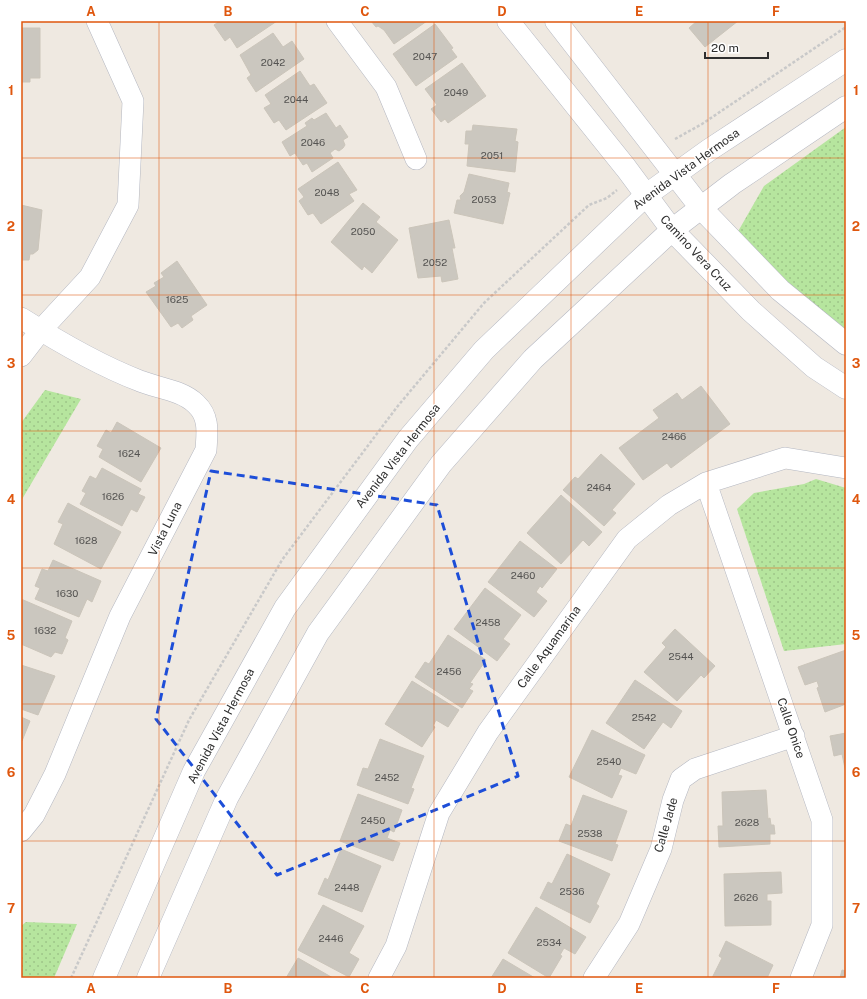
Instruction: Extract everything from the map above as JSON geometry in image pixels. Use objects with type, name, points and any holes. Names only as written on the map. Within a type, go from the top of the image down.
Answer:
[{"type":"main road","name":"Camino Vera Cruz","points":[[508,21],[626,168],[645,196],[672,230],[751,311],[814,366],[846,388]]},
{"type":"main road","points":[[556,21],[701,208],[780,290],[846,344]]},
{"type":"main road","name":"Avenida Vista Hermosa","points":[[104,978],[194,771],[285,608],[408,439],[484,350],[645,196],[675,174],[846,60]]},
{"type":"main road","points":[[148,978],[227,798],[318,633],[441,464],[533,359],[672,230],[732,184],[846,107]]},
{"type":"street","points":[[21,356],[41,330],[90,277],[128,204],[133,101],[97,21]]},
{"type":"street","points":[[337,21],[386,87],[416,158]]},
{"type":"street","name":"Vista Luna","points":[[21,318],[96,361],[134,378],[181,395],[197,404],[208,424],[206,450],[120,616],[55,774],[34,814],[21,831]]},
{"type":"street","name":"Calle Aquamarina","points":[[379,978],[396,946],[439,813],[488,732],[627,539],[669,505],[706,483],[785,458],[846,468]]},
{"type":"street","name":"Calle Onice","points":[[706,483],[822,820],[822,925],[802,978]]},
{"type":"street","name":"Calle Jade","points":[[594,978],[629,924],[661,849],[673,800],[681,779],[695,769],[794,736]]},
{"type":"highlighted area","points":[[211,471],[437,505],[518,776],[277,875],[156,719]]},
{"type":"green space","points":[[846,127],[846,331],[809,304],[736,235],[764,186]]},
{"type":"green space","points":[[45,390],[81,399],[21,501],[21,423]]},
{"type":"green space","points":[[816,479],[846,488],[846,644],[784,651],[737,509],[754,493],[804,484]]},
{"type":"green space","points":[[26,922],[77,924],[54,978],[21,978],[21,926]]},
{"type":"building","points":[[220,21],[277,21],[237,48],[230,37],[225,41],[214,25]]},
{"type":"building","points":[[371,21],[427,21],[394,44],[384,30],[378,26],[376,27]]},
{"type":"building","points":[[697,21],[738,21],[705,47],[689,28]]},
{"type":"building","points":[[435,24],[453,48],[451,49],[457,57],[416,86],[393,54]]},
{"type":"building","points":[[21,28],[40,28],[40,78],[30,78],[30,82],[21,82]]},
{"type":"building","points":[[273,33],[283,47],[292,41],[304,59],[256,92],[247,78],[251,75],[240,55]]},
{"type":"building","points":[[462,63],[486,96],[448,123],[445,119],[441,122],[431,109],[437,105],[425,89]]},
{"type":"building","points":[[300,71],[310,86],[314,84],[327,103],[286,130],[279,120],[274,123],[264,108],[271,104],[265,95]]},
{"type":"building","points":[[326,113],[336,128],[340,125],[348,137],[343,140],[345,145],[343,148],[339,151],[335,149],[330,153],[333,158],[312,172],[307,163],[303,165],[295,153],[290,156],[282,142],[307,126],[305,123],[312,118],[314,120]]},
{"type":"building","points":[[473,125],[517,129],[515,141],[518,142],[515,172],[467,166],[469,144],[465,144],[466,131],[472,131]]},
{"type":"building","points":[[338,162],[357,190],[349,194],[354,201],[321,224],[313,213],[308,215],[299,201],[304,197],[298,189]]},
{"type":"building","points":[[469,174],[509,183],[507,192],[510,193],[503,224],[454,213],[457,200],[461,200],[460,196],[464,192]]},
{"type":"building","points":[[363,203],[380,217],[376,222],[398,240],[372,273],[364,266],[362,270],[331,242]]},
{"type":"building","points":[[21,205],[42,210],[38,250],[33,254],[30,254],[29,260],[21,260]]},
{"type":"building","points":[[449,220],[455,248],[452,248],[458,279],[442,282],[441,276],[418,278],[409,228]]},
{"type":"building","points":[[177,261],[207,305],[191,316],[193,320],[182,328],[178,323],[171,327],[146,292],[156,286],[154,283],[164,277],[161,273]]},
{"type":"building","points":[[701,386],[730,424],[671,468],[667,463],[643,480],[619,448],[659,418],[653,410],[677,393],[682,400]]},
{"type":"building","points":[[117,422],[161,448],[141,482],[99,457],[103,449],[97,446],[106,430],[111,433]]},
{"type":"building","points":[[601,454],[635,484],[612,510],[616,513],[604,526],[563,490],[575,477],[578,479]]},
{"type":"building","points":[[102,468],[141,489],[138,494],[145,497],[137,512],[131,509],[122,526],[80,504],[86,493],[82,491],[90,476],[96,479]]},
{"type":"building","points":[[561,495],[602,532],[589,546],[583,540],[561,564],[527,533]]},
{"type":"building","points":[[68,503],[121,532],[101,569],[54,544],[63,524],[58,522]]},
{"type":"building","points":[[520,541],[557,569],[542,588],[540,586],[536,592],[547,601],[534,617],[488,582]]},
{"type":"building","points":[[53,560],[101,581],[92,602],[87,599],[79,617],[35,599],[40,588],[35,586],[42,569],[48,571]]},
{"type":"building","points":[[485,588],[521,615],[503,639],[510,644],[497,661],[454,629]]},
{"type":"building","points":[[21,599],[72,621],[65,638],[68,640],[62,654],[55,652],[51,657],[21,644]]},
{"type":"building","points":[[675,629],[715,666],[704,678],[701,675],[677,701],[644,672],[666,647],[662,643]]},
{"type":"building","points":[[448,635],[486,660],[470,683],[473,684],[469,689],[473,691],[462,708],[415,677],[425,662],[429,664]]},
{"type":"building","points":[[846,650],[846,704],[825,712],[817,688],[819,687],[817,681],[805,685],[798,667]]},
{"type":"building","points":[[21,665],[55,676],[38,715],[21,709]]},
{"type":"building","points":[[635,680],[682,711],[671,728],[663,722],[644,749],[606,723]]},
{"type":"building","points":[[412,681],[459,710],[448,727],[436,720],[433,726],[435,727],[422,747],[385,724]]},
{"type":"building","points":[[21,717],[30,721],[22,741],[21,740]]},
{"type":"building","points":[[592,730],[645,755],[636,774],[621,768],[618,775],[622,776],[612,798],[569,777]]},
{"type":"building","points":[[846,733],[846,773],[842,754],[834,756],[830,736]]},
{"type":"building","points":[[380,739],[424,756],[411,788],[414,789],[408,804],[357,785],[363,768],[368,769]]},
{"type":"building","points":[[766,790],[768,819],[770,818],[771,825],[774,825],[775,834],[770,834],[770,844],[719,847],[718,826],[723,826],[722,792]]},
{"type":"building","points":[[358,794],[402,810],[394,832],[390,830],[387,838],[400,843],[393,861],[340,841]]},
{"type":"building","points":[[583,795],[627,811],[615,844],[618,845],[612,861],[559,841],[566,824],[571,826]]},
{"type":"building","points":[[341,849],[381,866],[362,912],[318,894],[325,878],[328,880]]},
{"type":"building","points":[[567,854],[610,874],[596,904],[599,906],[590,923],[540,898],[548,882],[552,884]]},
{"type":"building","points":[[781,872],[782,893],[767,894],[767,901],[771,901],[771,925],[725,926],[724,874]]},
{"type":"building","points":[[323,905],[364,926],[349,953],[359,959],[349,977],[298,950]]},
{"type":"building","points":[[536,907],[586,937],[575,954],[564,948],[560,955],[562,956],[549,978],[508,953]]},
{"type":"building","points":[[726,941],[773,965],[767,978],[712,978],[722,958],[719,956]]},
{"type":"building","points":[[298,958],[333,978],[286,978]]},
{"type":"building","points":[[503,959],[535,978],[491,978]]},
{"type":"building","points":[[842,970],[846,971],[846,978],[840,978]]}]
